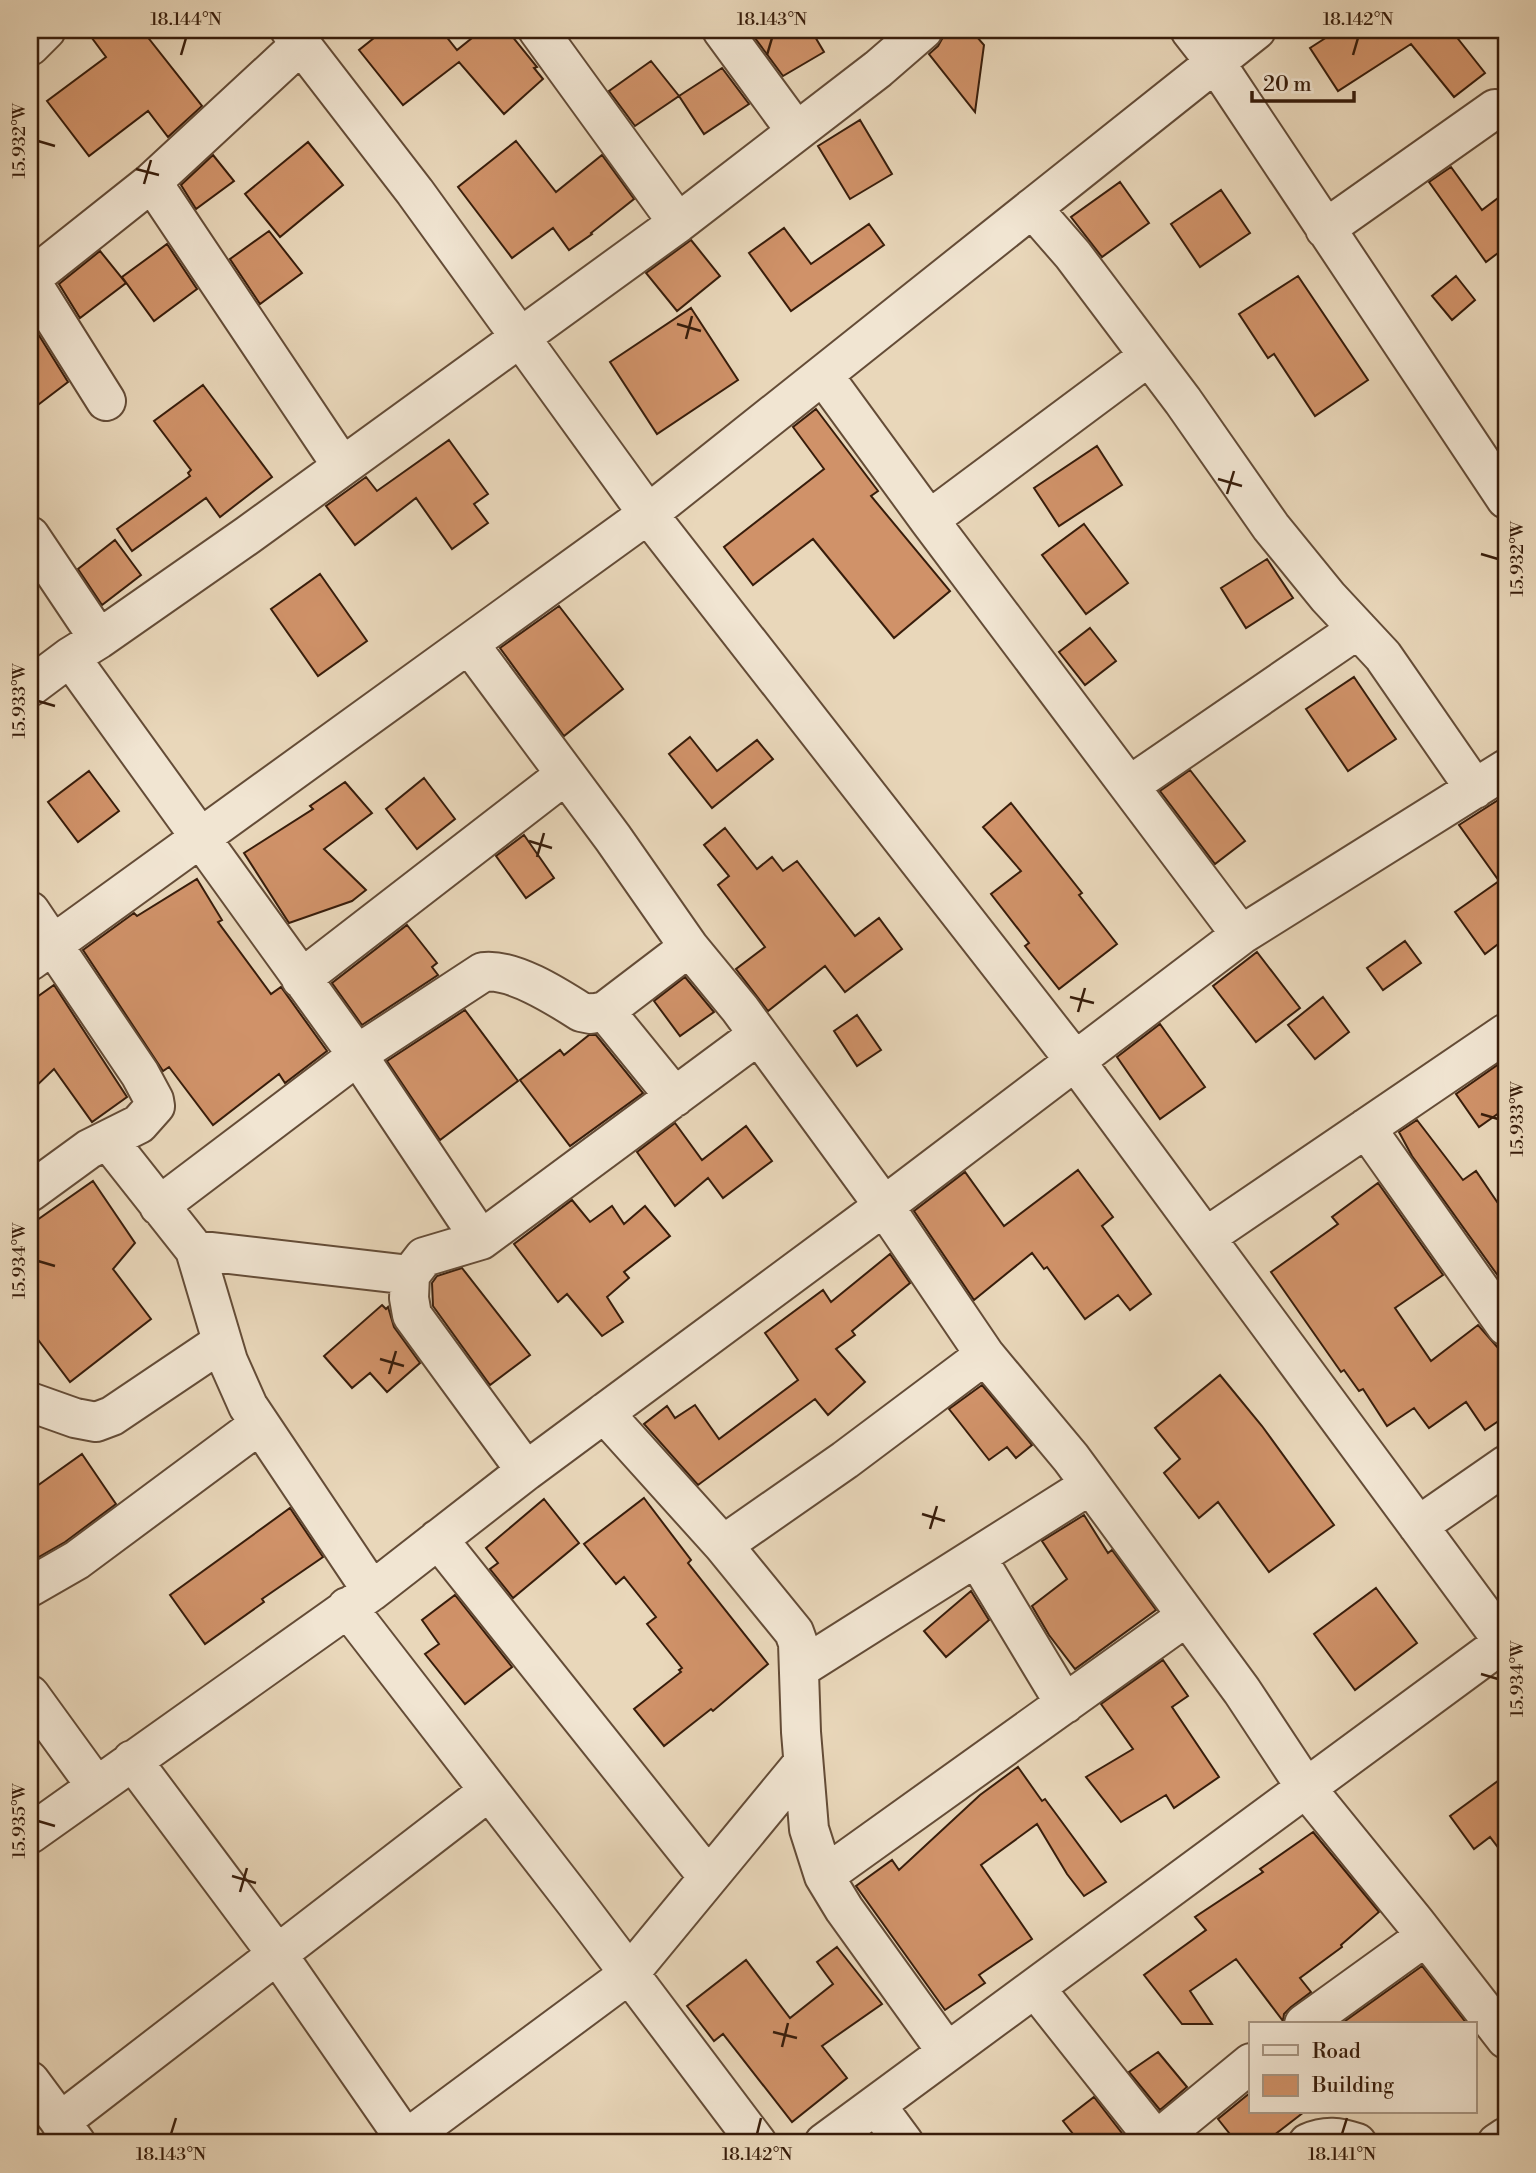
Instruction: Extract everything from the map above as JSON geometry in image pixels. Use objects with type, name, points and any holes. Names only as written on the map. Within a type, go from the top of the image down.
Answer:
[{"type":"street","points":[[538,30],[678,223]]},
{"type":"street","points":[[722,30],[796,131]]},
{"type":"street","points":[[1190,30],[1215,62],[1506,499]]},
{"type":"street","points":[[41,953],[648,514],[1256,30]]},
{"type":"street","points":[[30,687],[678,223],[878,69],[916,32]]},
{"type":"street","points":[[106,401],[30,279],[152,182],[296,37],[415,192],[648,514],[1076,1062],[1505,1643],[824,2143]]},
{"type":"street","points":[[1325,229],[1502,110]]},
{"type":"street","points":[[152,182],[342,466]]},
{"type":"street","points":[[30,1833],[359,1599],[526,1471],[1076,1062],[1241,935],[1491,779],[1328,597],[1271,527],[1149,356],[1073,255],[1032,208]]},
{"type":"street","points":[[929,520],[1149,356]]},
{"type":"street","points":[[823,375],[1241,935]]},
{"type":"street","points":[[30,536],[84,648],[198,839],[358,1056],[481,1240]]},
{"type":"street","points":[[1129,786],[1358,629]]},
{"type":"street","points":[[469,644],[613,838],[689,947],[740,1009],[884,1206],[985,1355],[1090,1485],[1242,1691],[1306,1788],[1506,2039]]},
{"type":"street","points":[[301,979],[565,775]]},
{"type":"street","points":[[30,911],[41,953],[140,1074],[154,1100],[153,1111],[139,1124],[89,1149],[30,1192]]},
{"type":"street","points":[[159,1206],[358,1056],[483,972],[496,970],[511,975],[580,1012],[591,1014],[605,1011],[689,947]]},
{"type":"street","points":[[605,1011],[675,1097]]},
{"type":"street","points":[[1206,1237],[1506,1033]]},
{"type":"street","points":[[526,1471],[412,1315],[409,1298],[410,1275],[424,1257],[481,1240],[758,1035]]},
{"type":"street","points":[[1366,1128],[1506,1326]]},
{"type":"street","points":[[107,1140],[195,1250],[222,1342],[248,1405],[359,1599],[489,1791],[757,2143]]},
{"type":"street","points":[[195,1250],[410,1275]]},
{"type":"street","points":[[30,1402],[75,1418],[96,1422],[111,1416],[222,1342]]},
{"type":"street","points":[[723,1545],[845,1460],[985,1355]]},
{"type":"street","points":[[604,1413],[723,1545],[794,1632],[798,1643],[809,1829],[824,1877],[947,2052]]},
{"type":"street","points":[[30,1587],[77,1560],[260,1424]]},
{"type":"street","points":[[1418,1526],[1506,1465]]},
{"type":"street","points":[[799,1669],[1090,1485]]},
{"type":"street","points":[[438,1539],[708,1877]]},
{"type":"street","points":[[977,1558],[1065,1704]]},
{"type":"street","points":[[824,1877],[1187,1616]]},
{"type":"street","points":[[30,1695],[96,1786]]},
{"type":"street","points":[[132,1760],[278,1954],[405,2142],[629,1974],[803,1763]]},
{"type":"street","points":[[47,2107],[278,1954],[489,1791]]},
{"type":"street","points":[[1307,2022],[1426,1936]]},
{"type":"street","points":[[1035,1988],[1157,2142],[1249,2065]]},
{"type":"street","points":[[876,2105],[904,2143]]},
{"type":"street","points":[[1308,2143],[1319,2138],[1337,2137],[1357,2143]]},
{"type":"street","points":[[1497,2143],[1506,2137]]},
{"type":"building","points":[[86,30],[142,30],[202,106],[168,137],[148,111],[89,156],[47,101],[106,57]]},
{"type":"building","points":[[384,30],[441,30],[457,50],[482,30],[507,30],[537,67],[534,68],[543,79],[504,114],[459,62],[403,105],[359,50]]},
{"type":"building","points":[[749,30],[811,30],[824,52],[783,76]]},
{"type":"building","points":[[947,30],[971,30],[984,45],[975,112],[929,54],[938,46]]},
{"type":"building","points":[[1338,30],[1451,30],[1485,73],[1454,97],[1411,44],[1338,91],[1310,48]]},
{"type":"building","points":[[651,61],[679,96],[635,126],[609,91]]},
{"type":"building","points":[[722,68],[749,104],[704,134],[679,96]]},
{"type":"building","points":[[860,120],[892,174],[850,199],[818,146]]},
{"type":"building","points":[[516,141],[556,192],[602,155],[634,199],[569,250],[553,228],[512,258],[458,187]]},
{"type":"building","points":[[308,142],[343,185],[280,237],[245,194]]},
{"type":"building","points":[[213,155],[234,181],[196,209],[181,185]]},
{"type":"building","points":[[1451,167],[1482,210],[1506,192],[1506,247],[1486,262],[1429,182]]},
{"type":"building","points":[[1120,182],[1149,223],[1102,257],[1071,217]]},
{"type":"building","points":[[1221,190],[1250,233],[1200,267],[1171,224]]},
{"type":"building","points":[[869,224],[884,245],[791,311],[749,253],[784,228],[811,264]]},
{"type":"building","points":[[269,231],[302,273],[260,304],[230,259]]},
{"type":"building","points":[[691,240],[720,276],[677,311],[646,273]]},
{"type":"building","points":[[167,244],[197,289],[154,321],[122,277]]},
{"type":"building","points":[[100,251],[126,283],[80,318],[59,284]]},
{"type":"building","points":[[1298,276],[1368,380],[1315,416],[1274,354],[1268,358],[1239,314]]},
{"type":"building","points":[[1456,276],[1475,300],[1452,320],[1432,296]]},
{"type":"building","points":[[691,308],[738,380],[657,434],[610,362]]},
{"type":"building","points":[[30,321],[68,382],[30,411]]},
{"type":"building","points":[[203,385],[272,477],[220,517],[206,498],[132,551],[117,529],[190,476],[188,473],[191,470],[154,421]]},
{"type":"building","points":[[816,409],[878,491],[871,496],[950,591],[894,638],[813,539],[753,585],[724,547],[824,469],[793,427]]},
{"type":"building","points":[[449,440],[488,494],[474,504],[488,523],[452,549],[416,498],[355,545],[326,506],[366,477],[377,491]]},
{"type":"building","points":[[1097,446],[1122,485],[1059,526],[1034,488]]},
{"type":"building","points":[[1084,524],[1128,583],[1086,614],[1042,555]]},
{"type":"building","points":[[115,540],[141,575],[102,605],[78,569]]},
{"type":"building","points":[[1267,559],[1293,598],[1246,628],[1221,588]]},
{"type":"building","points":[[320,574],[367,641],[318,676],[271,609]]},
{"type":"building","points":[[559,606],[623,689],[564,736],[500,648]]},
{"type":"building","points":[[1090,628],[1116,661],[1085,685],[1059,652]]},
{"type":"building","points":[[1354,677],[1396,739],[1348,771],[1306,709]]},
{"type":"building","points":[[690,737],[717,771],[757,740],[773,759],[712,808],[669,754]]},
{"type":"building","points":[[1190,770],[1245,841],[1215,864],[1160,791]]},
{"type":"building","points":[[89,771],[119,811],[78,842],[48,802]]},
{"type":"building","points":[[424,778],[455,819],[417,849],[386,809]]},
{"type":"building","points":[[345,782],[372,813],[324,849],[366,890],[352,901],[289,923],[244,853],[313,809],[310,806]]},
{"type":"building","points":[[1506,795],[1506,938],[1485,954],[1455,912],[1499,881],[1459,825]]},
{"type":"building","points":[[1011,803],[1082,893],[1079,895],[1117,944],[1059,989],[1025,946],[1029,943],[991,894],[1021,871],[983,827]]},
{"type":"building","points":[[725,828],[757,869],[772,857],[783,871],[797,861],[855,936],[879,918],[902,949],[845,992],[825,966],[768,1011],[736,969],[765,947],[718,885],[729,876],[704,845]]},
{"type":"building","points":[[524,835],[554,878],[526,898],[496,856]]},
{"type":"building","points":[[197,879],[222,920],[218,922],[271,994],[281,987],[327,1051],[285,1083],[279,1074],[213,1125],[169,1067],[163,1071],[83,950],[134,913],[137,916]]},
{"type":"building","points":[[407,925],[437,963],[432,967],[438,975],[362,1025],[332,983]]},
{"type":"building","points":[[1405,941],[1421,963],[1383,990],[1367,968]]},
{"type":"building","points":[[1257,952],[1300,1008],[1256,1042],[1213,986]]},
{"type":"building","points":[[685,977],[714,1012],[680,1036],[654,1001]]},
{"type":"building","points":[[54,985],[127,1097],[92,1122],[54,1069],[30,1092],[30,1002]]},
{"type":"building","points":[[1323,997],[1349,1032],[1315,1059],[1288,1025]]},
{"type":"building","points":[[465,1010],[518,1081],[440,1140],[387,1061]]},
{"type":"building","points":[[857,1015],[881,1050],[857,1066],[834,1031]]},
{"type":"building","points":[[1160,1024],[1205,1087],[1160,1119],[1117,1057]]},
{"type":"building","points":[[589,1035],[596,1035],[643,1093],[570,1146],[520,1080],[560,1050],[564,1055]]},
{"type":"building","points":[[1506,1059],[1506,1108],[1479,1127],[1456,1094]]},
{"type":"building","points":[[1417,1120],[1463,1180],[1476,1171],[1506,1215],[1506,1287],[1412,1156],[1399,1132]]},
{"type":"building","points":[[675,1123],[702,1160],[746,1126],[772,1161],[723,1198],[708,1178],[675,1206],[637,1152]]},
{"type":"building","points":[[1078,1170],[1113,1217],[1102,1226],[1151,1294],[1130,1310],[1118,1295],[1085,1319],[1047,1267],[1044,1269],[1032,1253],[974,1300],[914,1211],[965,1172],[1004,1226]]},
{"type":"building","points":[[93,1181],[135,1243],[113,1269],[151,1319],[70,1382],[30,1329],[30,1225]]},
{"type":"building","points":[[1378,1183],[1443,1275],[1395,1308],[1431,1361],[1478,1325],[1506,1357],[1506,1416],[1485,1430],[1466,1402],[1429,1428],[1414,1408],[1387,1426],[1363,1389],[1359,1391],[1344,1370],[1341,1372],[1271,1272],[1338,1224],[1332,1217]]},
{"type":"building","points":[[572,1200],[590,1222],[612,1206],[624,1224],[645,1206],[670,1236],[624,1272],[629,1278],[607,1297],[623,1322],[602,1336],[567,1294],[558,1302],[514,1244]]},
{"type":"building","points":[[890,1254],[910,1283],[852,1331],[855,1335],[836,1349],[865,1382],[828,1415],[815,1399],[698,1485],[644,1424],[667,1406],[675,1418],[695,1405],[719,1439],[798,1380],[765,1333],[823,1290],[831,1302]]},
{"type":"building","points":[[462,1268],[530,1355],[490,1385],[433,1306],[432,1283],[437,1276]]},
{"type":"building","points":[[382,1305],[386,1309],[388,1307],[394,1327],[420,1363],[387,1392],[370,1373],[352,1388],[324,1356]]},
{"type":"building","points":[[1220,1375],[1262,1426],[1334,1525],[1269,1572],[1218,1502],[1199,1518],[1164,1473],[1180,1459],[1155,1428]]},
{"type":"building","points":[[982,1385],[1032,1445],[1016,1458],[1007,1447],[989,1460],[949,1409]]},
{"type":"building","points":[[82,1454],[116,1504],[65,1542],[30,1562],[30,1491]]},
{"type":"building","points":[[644,1498],[691,1560],[688,1563],[768,1664],[713,1711],[711,1709],[664,1746],[634,1709],[681,1672],[679,1670],[682,1668],[647,1624],[656,1617],[624,1577],[616,1584],[584,1544]]},
{"type":"building","points":[[544,1499],[579,1543],[513,1598],[490,1569],[498,1563],[486,1548]]},
{"type":"building","points":[[290,1508],[323,1557],[262,1599],[264,1602],[205,1644],[170,1595]]},
{"type":"building","points":[[1084,1515],[1108,1553],[1112,1550],[1156,1610],[1075,1669],[1049,1635],[1032,1606],[1067,1579],[1042,1541]]},
{"type":"building","points":[[1376,1588],[1417,1643],[1355,1690],[1314,1634]]},
{"type":"building","points":[[971,1591],[989,1620],[946,1657],[924,1631]]},
{"type":"building","points":[[455,1595],[512,1667],[465,1704],[425,1654],[439,1644],[422,1620]]},
{"type":"building","points":[[1163,1660],[1188,1696],[1172,1707],[1219,1777],[1174,1808],[1166,1795],[1121,1822],[1086,1777],[1133,1749],[1101,1704]]},
{"type":"building","points":[[1018,1767],[1106,1882],[1084,1896],[1067,1874],[1037,1824],[981,1865],[1032,1939],[979,1975],[985,1983],[945,2010],[856,1886],[892,1860],[899,1870],[980,1795]]},
{"type":"building","points":[[1506,1775],[1506,1858],[1490,1837],[1474,1849],[1450,1816]]},
{"type":"building","points":[[1313,1832],[1379,1912],[1341,1945],[1342,1947],[1300,1978],[1311,1992],[1284,2014],[1283,2021],[1236,1959],[1190,1991],[1212,2024],[1182,2024],[1144,1975],[1206,1930],[1195,1917],[1263,1872],[1260,1869]]},
{"type":"building","points":[[837,1947],[882,2004],[822,2046],[847,2078],[792,2122],[723,2034],[714,2041],[687,2006],[746,1960],[790,2018],[833,1984],[817,1962]]},
{"type":"building","points":[[1422,1966],[1465,2022],[1344,2022]]},
{"type":"building","points":[[1158,2052],[1187,2087],[1160,2110],[1129,2072]]},
{"type":"building","points":[[1249,2094],[1249,2114],[1301,2114],[1264,2143],[1237,2143],[1218,2119]]},
{"type":"building","points":[[1094,2097],[1128,2141],[1080,2143],[1063,2121]]}]
